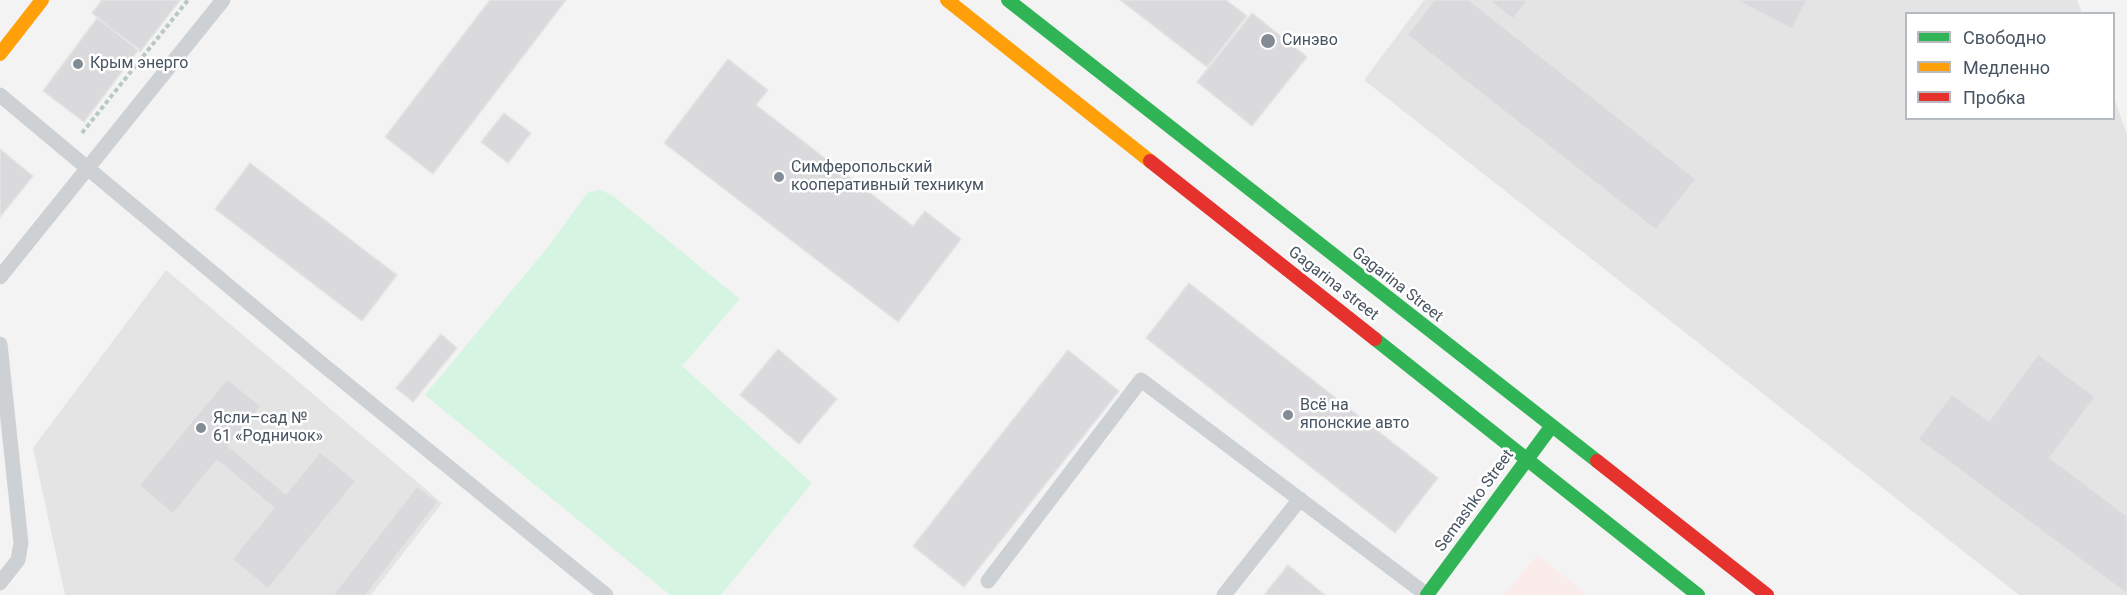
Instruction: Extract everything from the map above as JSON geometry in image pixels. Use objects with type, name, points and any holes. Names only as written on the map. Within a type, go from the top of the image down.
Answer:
[{"type":"main road","points":[[0,54],[42,0]]},
{"type":"main road","name":"Gagarina street","points":[[947,0],[1698,595]]},
{"type":"main road","name":"Gagarina Street","points":[[1008,0],[1767,595]]},
{"type":"main road","name":"Semashko Street","points":[[1427,595],[1551,427]]},
{"type":"lane","points":[[0,277],[223,0]]},
{"type":"lane","points":[[0,95],[316,359],[606,595]]},
{"type":"lane","points":[[0,344],[21,543],[18,560],[0,583]]},
{"type":"lane","points":[[988,581],[1141,380],[1427,595]]},
{"type":"lane","points":[[0,469],[14,478]]},
{"type":"lane","points":[[1224,595],[1300,500]]},
{"type":"path","points":[[68,152],[188,0]]},
{"type":"shaded area","points":[[1424,0],[2077,0],[2082,12],[1905,12],[1905,120],[2115,120],[2115,101],[2127,134],[2127,595],[2019,595],[1364,80]]},
{"type":"shaded area","name":"Ясли–сад № 61 «Родничок»","points":[[166,270],[442,503],[371,595],[65,595],[33,448]]},
{"type":"shaded area","points":[[1537,555],[1588,595],[1504,595]]},
{"type":"green space","points":[[600,190],[612,195],[740,299],[682,366],[812,483],[721,595],[670,595],[425,395],[548,247],[588,192]]},
{"type":"building","points":[[102,0],[180,0],[140,52],[92,13]]},
{"type":"building","points":[[490,0],[566,0],[433,174],[385,137]]},
{"type":"building","points":[[1120,0],[1226,0],[1247,16],[1207,67]]},
{"type":"building","points":[[1434,0],[1469,0],[1696,179],[1656,230],[1407,35]]},
{"type":"building","points":[[1489,0],[1528,0],[1513,19]]},
{"type":"building","points":[[1736,0],[1807,0],[1792,29]]},
{"type":"building","points":[[1252,13],[1307,57],[1252,126],[1197,82]]},
{"type":"building","points":[[97,18],[139,49],[84,122],[43,91]]},
{"type":"building","name":"Симферопольский кооперативный техникум","points":[[728,59],[768,90],[756,105],[913,226],[925,211],[961,239],[898,322],[664,143]]},
{"type":"building","points":[[504,113],[531,133],[508,163],[481,142]]},
{"type":"building","points":[[0,149],[33,176],[0,217]]},
{"type":"building","points":[[250,163],[397,275],[362,321],[215,209]]},
{"type":"building","points":[[1189,283],[1438,478],[1395,533],[1146,338]]},
{"type":"building","points":[[441,334],[457,348],[413,402],[396,388]]},
{"type":"building","points":[[778,349],[837,399],[799,444],[740,395]]},
{"type":"building","points":[[1068,350],[1119,391],[964,587],[913,546]]},
{"type":"building","points":[[2038,354],[2095,397],[2050,458],[2127,516],[2127,594],[1918,439],[1952,394],[1989,421]]},
{"type":"building","points":[[227,379],[261,406],[228,446],[286,494],[320,452],[356,481],[268,589],[232,559],[274,508],[217,460],[173,514],[139,485]]},
{"type":"building","points":[[417,486],[438,502],[366,595],[333,595]]},
{"type":"building","points":[[1288,565],[1325,595],[1264,595]]},
{"type":"traffic: fast","points":[[1008,0],[1597,461]]},
{"type":"traffic: fast","points":[[1375,339],[1698,595]]},
{"type":"traffic: fast","points":[[1427,595],[1551,427]]},
{"type":"traffic: slow","points":[[0,54],[42,0]]},
{"type":"traffic: slow","points":[[947,0],[1150,161]]},
{"type":"traffic: jam","points":[[1150,161],[1375,339]]},
{"type":"traffic: jam","points":[[1597,461],[1767,595]]},
{"type":"place","name":"Синэво","points":[[1268,41]]},
{"type":"place","name":"Крым энерго","points":[[78,64]]},
{"type":"place","name":"Симферопольский кооперативный техникум","points":[[779,177]]},
{"type":"place","name":"Всё на японские авто","points":[[1288,415]]},
{"type":"place","name":"Ясли–сад № 61 «Родничок»","points":[[201,428]]}]
